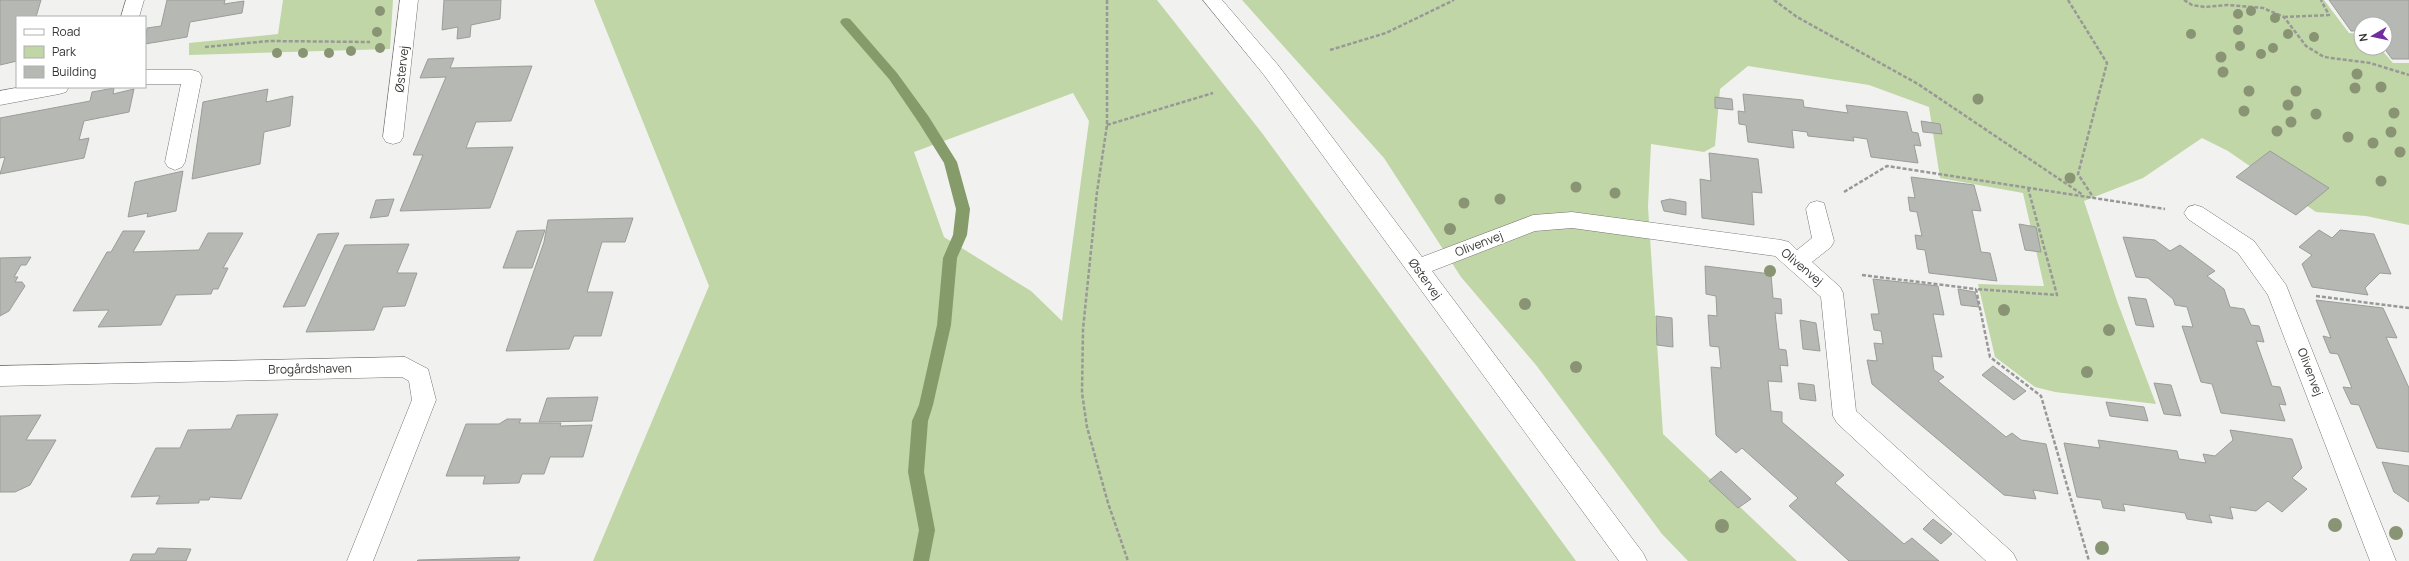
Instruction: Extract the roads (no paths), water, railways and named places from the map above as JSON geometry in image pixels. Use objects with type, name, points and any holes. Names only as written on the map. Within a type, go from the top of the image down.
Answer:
[{"type":"street","points":[[130,16],[135,0]]},
{"type":"street","name":"Østervej","points":[[393,138],[409,0]]},
{"type":"street","name":"Østervej","points":[[1212,0],[1271,70],[1634,561]]},
{"type":"street","points":[[146,77],[192,77],[175,162]]},
{"type":"street","points":[[0,98],[54,88]]},
{"type":"street","points":[[1797,262],[1823,241],[1817,209]]},
{"type":"street","name":"Olivenvej","points":[[2195,213],[2246,247],[2278,291],[2383,561]]},
{"type":"street","name":"Olivenvej","points":[[1417,268],[1533,223],[1572,220],[1781,248],[1832,293],[1845,416],[2004,561]]},
{"type":"street","name":"Brogårdshaven","points":[[0,376],[405,368],[420,376],[424,400],[360,561]]},
{"type":"waterway","points":[[846,22],[893,76],[924,120],[950,162],[963,209],[960,235],[950,258],[944,325],[926,405],[920,421],[916,472],[926,518],[927,530],[921,561]]}]
